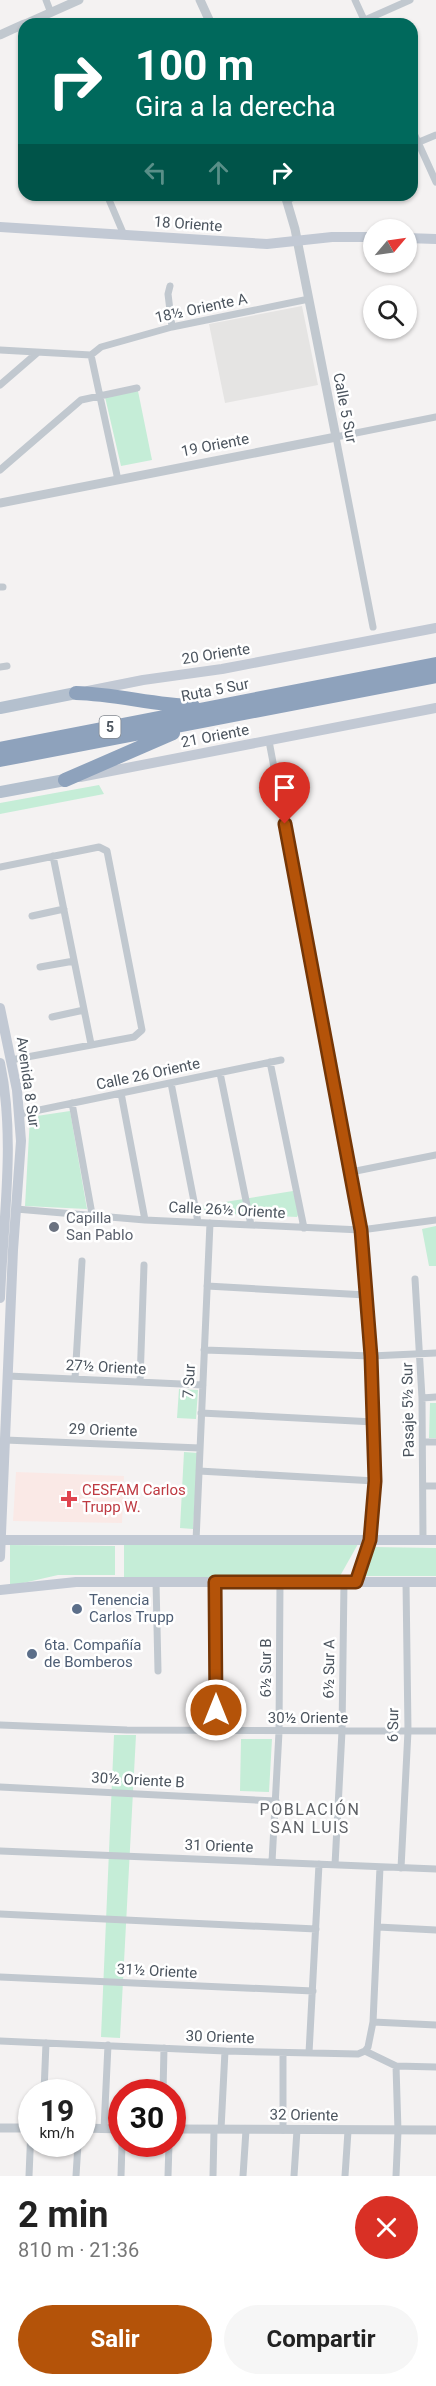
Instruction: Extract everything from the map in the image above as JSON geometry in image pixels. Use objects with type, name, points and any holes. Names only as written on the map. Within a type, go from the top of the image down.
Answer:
[{"type":"highway","name":"Ruta 5 Sur","points":[[0,749],[219,706],[435,673]]},
{"type":"highway","name":"Ruta 5 Sur","points":[[0,760],[435,673]]},
{"type":"highway","points":[[76,693],[104,694],[170,705],[219,706]]},
{"type":"highway","points":[[65,780],[206,720]]},
{"type":"main road","name":"18 Oriente","points":[[0,227],[267,244],[332,237],[363,237]]},
{"type":"main road","points":[[417,238],[436,239]]},
{"type":"main road","name":"20 Oriente","points":[[0,708],[436,628]]},
{"type":"main road","name":"21 Oriente","points":[[0,792],[436,708]]},
{"type":"main road","name":"Avenida 8 Sur","points":[[0,1008],[9,1136],[5,1249],[8,1376],[0,1557]]},
{"type":"main road","name":"Avenida 8 Sur","points":[[0,1298],[5,1249],[16,1209],[21,1141],[20,1114],[5,1061]]},
{"type":"main road","points":[[1,1540],[436,1540]]},
{"type":"main road","points":[[0,1590],[67,1582],[436,1582]]},
{"type":"street","points":[[46,0],[51,12]]},
{"type":"street","points":[[40,18],[80,0]]},
{"type":"street","points":[[200,0],[208,18]]},
{"type":"street","points":[[355,0],[363,18]]},
{"type":"street","points":[[373,18],[410,0]]},
{"type":"street","points":[[0,35],[18,28]]},
{"type":"street","points":[[418,143],[436,135]]},
{"type":"street","points":[[418,148],[436,182]]},
{"type":"street","points":[[109,201],[124,235]]},
{"type":"street","name":"Calle 5 Sur","points":[[287,201],[309,299],[372,627]]},
{"type":"street","points":[[170,286],[168,294],[172,327]]},
{"type":"street","name":"18½ Oriente A","points":[[91,355],[101,347],[172,327],[309,299]]},
{"type":"street","points":[[0,350],[91,355],[118,480]]},
{"type":"street","points":[[0,385],[37,353]]},
{"type":"street","points":[[0,470],[77,402],[137,388]]},
{"type":"street","name":"19 Oriente","points":[[0,503],[436,417]]},
{"type":"street","points":[[269,741],[361,1230],[371,1356],[375,1481],[370,1540],[356,1582]]},
{"type":"street","points":[[0,867],[99,847],[106,851],[142,1030],[134,1037],[5,1061]]},
{"type":"street","points":[[53,856],[91,1044]]},
{"type":"street","points":[[32,916],[64,909]]},
{"type":"street","points":[[40,967],[74,961]]},
{"type":"street","points":[[52,1017],[84,1010]]},
{"type":"street","name":"Calle 26 Oriente","points":[[20,1114],[281,1060]]},
{"type":"street","points":[[270,1062],[304,1228]]},
{"type":"street","points":[[220,1073],[251,1225]]},
{"type":"street","points":[[171,1083],[198,1222]]},
{"type":"street","points":[[121,1093],[145,1220]]},
{"type":"street","points":[[72,1103],[92,1214]]},
{"type":"street","points":[[351,1172],[436,1155]]},
{"type":"street","name":"Calle 26½ Oriente","points":[[16,1209],[145,1220],[361,1230],[436,1220]]},
{"type":"street","name":"7 Sur","points":[[196,1540],[210,1223]]},
{"type":"street","points":[[75,1379],[82,1261]]},
{"type":"street","points":[[140,1382],[144,1265]]},
{"type":"street","name":"Pasaje 5½ Sur","points":[[415,1279],[421,1353],[423,1540]]},
{"type":"street","points":[[207,1286],[366,1295]]},
{"type":"street","points":[[204,1350],[371,1356],[436,1353]]},
{"type":"street","name":"27½ Oriente","points":[[8,1376],[202,1385]]},
{"type":"street","points":[[422,1398],[436,1397]]},
{"type":"street","points":[[201,1413],[374,1422]]},
{"type":"street","name":"29 Oriente","points":[[5,1440],[200,1448]]},
{"type":"street","points":[[423,1442],[436,1442]]},
{"type":"street","points":[[199,1471],[375,1481]]},
{"type":"street","points":[[423,1486],[436,1486]]},
{"type":"street","points":[[156,1582],[158,1671]]},
{"type":"street","points":[[215,1582],[216,1731]]},
{"type":"street","name":"6½ Sur B","points":[[272,1862],[279,1732],[280,1582]]},
{"type":"street","name":"6½ Sur A","points":[[335,1865],[342,1731],[344,1582]]},
{"type":"street","name":"6 Sur","points":[[401,1868],[408,1731],[406,1582]]},
{"type":"street","name":"30½ Oriente","points":[[0,1725],[127,1730],[436,1731]]},
{"type":"street","name":"30½ Oriente B","points":[[0,1787],[276,1801]]},
{"type":"street","name":"31 Oriente","points":[[0,1851],[436,1869]]},
{"type":"street","points":[[309,2053],[319,1864]]},
{"type":"street","points":[[380,1867],[373,2022],[368,2047],[365,2051],[396,2066],[436,2067]]},
{"type":"street","points":[[0,1914],[316,1929]]},
{"type":"street","points":[[378,1927],[436,1930]]},
{"type":"street","name":"31½ Oriente","points":[[0,1977],[313,1991]]},
{"type":"street","points":[[373,2022],[436,2025]]},
{"type":"street","name":"30 Oriente","points":[[0,2041],[283,2053],[358,2054],[365,2051]]},
{"type":"street","points":[[45,2079],[46,2043]]},
{"type":"street","points":[[104,2129],[108,2045]]},
{"type":"street","points":[[163,2079],[164,2048]]},
{"type":"street","points":[[213,2176],[225,2051]]},
{"type":"street","points":[[283,2053],[283,2130]]},
{"type":"street","points":[[396,2066],[398,2131],[396,2176]]},
{"type":"street","points":[[0,2127],[18,2128]]},
{"type":"street","points":[[96,2129],[108,2129]]},
{"type":"street","name":"32 Oriente","points":[[186,2129],[436,2130]]},
{"type":"street","points":[[243,2176],[246,2130]]},
{"type":"street","points":[[294,2176],[297,2130]]},
{"type":"street","points":[[345,2176],[348,2131]]},
{"type":"street","points":[[29,2176],[30,2157]]},
{"type":"street","points":[[76,2176],[77,2157]]},
{"type":"street","points":[[121,2176],[122,2157]]},
{"type":"street","points":[[168,2176],[169,2157]]},
{"type":"shaded area","points":[[302,306],[318,385],[225,403],[209,324]]},
{"type":"shaded area","name":"CESFAM Carlos Trupp W.","points":[[16,1472],[124,1476],[122,1523],[13,1521]]},
{"type":"green space","points":[[138,391],[152,460],[121,466],[105,397]]},
{"type":"green space","points":[[99,785],[104,794],[0,814],[0,803]]},
{"type":"green space","points":[[70,1111],[87,1209],[25,1206],[30,1117]]},
{"type":"green space","points":[[293,1191],[299,1213],[297,1217],[208,1213],[200,1206]]},
{"type":"green space","points":[[436,1226],[436,1266],[429,1266],[422,1229]]},
{"type":"green space","points":[[179,1389],[198,1390],[196,1419],[177,1418]]},
{"type":"green space","points":[[430,1403],[436,1403],[436,1438],[429,1438]]},
{"type":"green space","points":[[184,1452],[198,1453],[193,1529],[180,1528]]},
{"type":"green space","points":[[358,1544],[340,1576],[124,1578],[124,1545]]},
{"type":"green space","points":[[10,1545],[115,1546],[115,1575],[58,1575],[10,1586]]},
{"type":"green space","points":[[372,1547],[436,1548],[436,1576],[362,1576]]},
{"type":"green space","points":[[114,1735],[136,1735],[120,2038],[101,2037]]},
{"type":"green space","points":[[241,1739],[272,1739],[269,1792],[240,1791]]},
{"type":"place","name":"Capilla San Pablo","points":[[54,1227]]},
{"type":"place","name":"CESFAM Carlos Trupp W.","points":[[69,1499]]},
{"type":"place","name":"Tenencia Carlos Trupp","points":[[77,1609]]},
{"type":"place","name":"6ta. Compañía de Bomberos","points":[[32,1654]]},
{"type":"district","name":"POBLACIÓN SAN LUIS","points":[[310,1818]]},
{"type":"route","points":[[216,1710],[215,1582],[356,1582],[370,1540],[375,1481],[371,1356],[361,1230],[285,824]]}]
